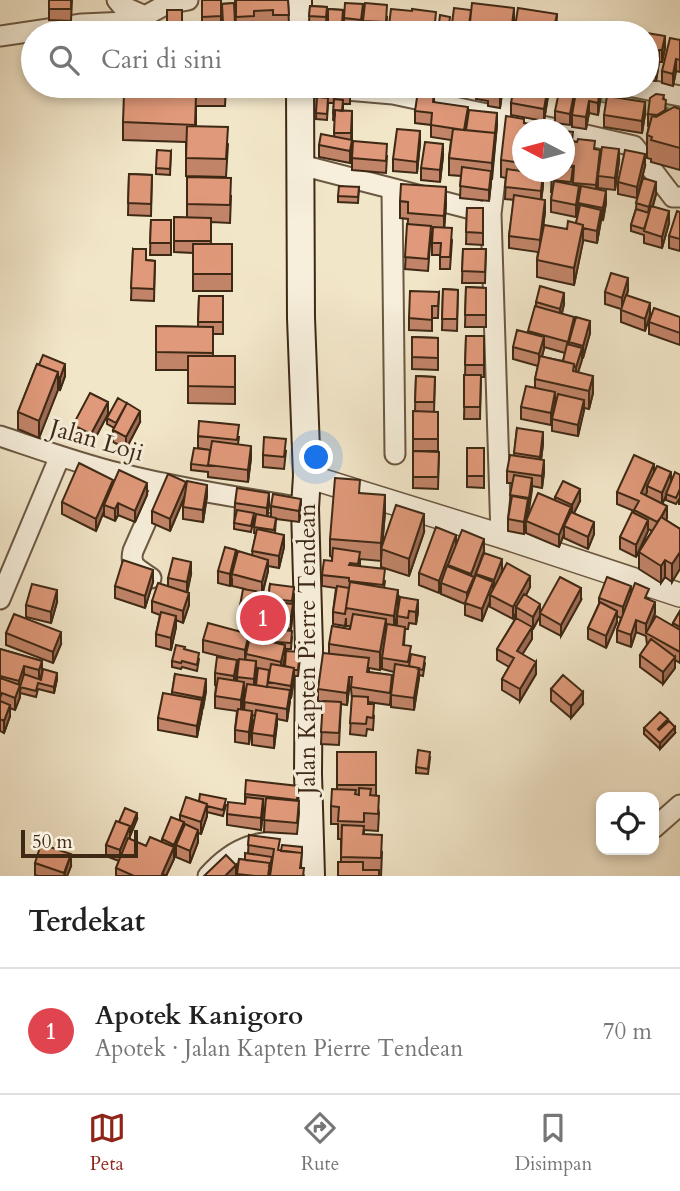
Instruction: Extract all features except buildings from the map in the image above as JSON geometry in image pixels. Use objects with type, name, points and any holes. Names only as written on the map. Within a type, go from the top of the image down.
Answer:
[{"type":"main road","points":[[298,0],[299,21]]},
{"type":"main road","name":"Jalan Kapten Pierre Tendean","points":[[300,98],[300,318],[307,476],[307,774],[311,876]]},
{"type":"street","points":[[117,0],[118,4],[139,21]]},
{"type":"street","points":[[114,21],[136,19],[167,4],[188,0]]},
{"type":"street","points":[[0,36],[21,33]]},
{"type":"street","points":[[659,92],[680,96]]},
{"type":"street","points":[[413,98],[514,119]]},
{"type":"street","points":[[500,536],[491,214],[504,98]]},
{"type":"street","points":[[575,133],[634,146],[673,197],[680,197]]},
{"type":"street","points":[[634,146],[652,136]]},
{"type":"street","points":[[301,165],[491,214]]},
{"type":"street","points":[[393,190],[395,454]]},
{"type":"street","name":"Jalan Loji","points":[[0,436],[118,473],[305,508]]},
{"type":"street","points":[[0,599],[60,456]]},
{"type":"street","points":[[307,476],[680,595]]},
{"type":"street","points":[[152,579],[133,565],[131,560],[163,483]]},
{"type":"street","points":[[659,824],[680,805]]},
{"type":"street","points":[[208,876],[222,862],[245,847],[258,843],[310,840]]},
{"type":"green space","points":[[659,95],[680,99],[680,116],[666,123],[668,108],[656,106],[649,115],[607,108],[608,103],[601,102],[602,98],[659,98]]},
{"type":"place","name":"Apotek Kanigoro","points":[[263,618]]}]
